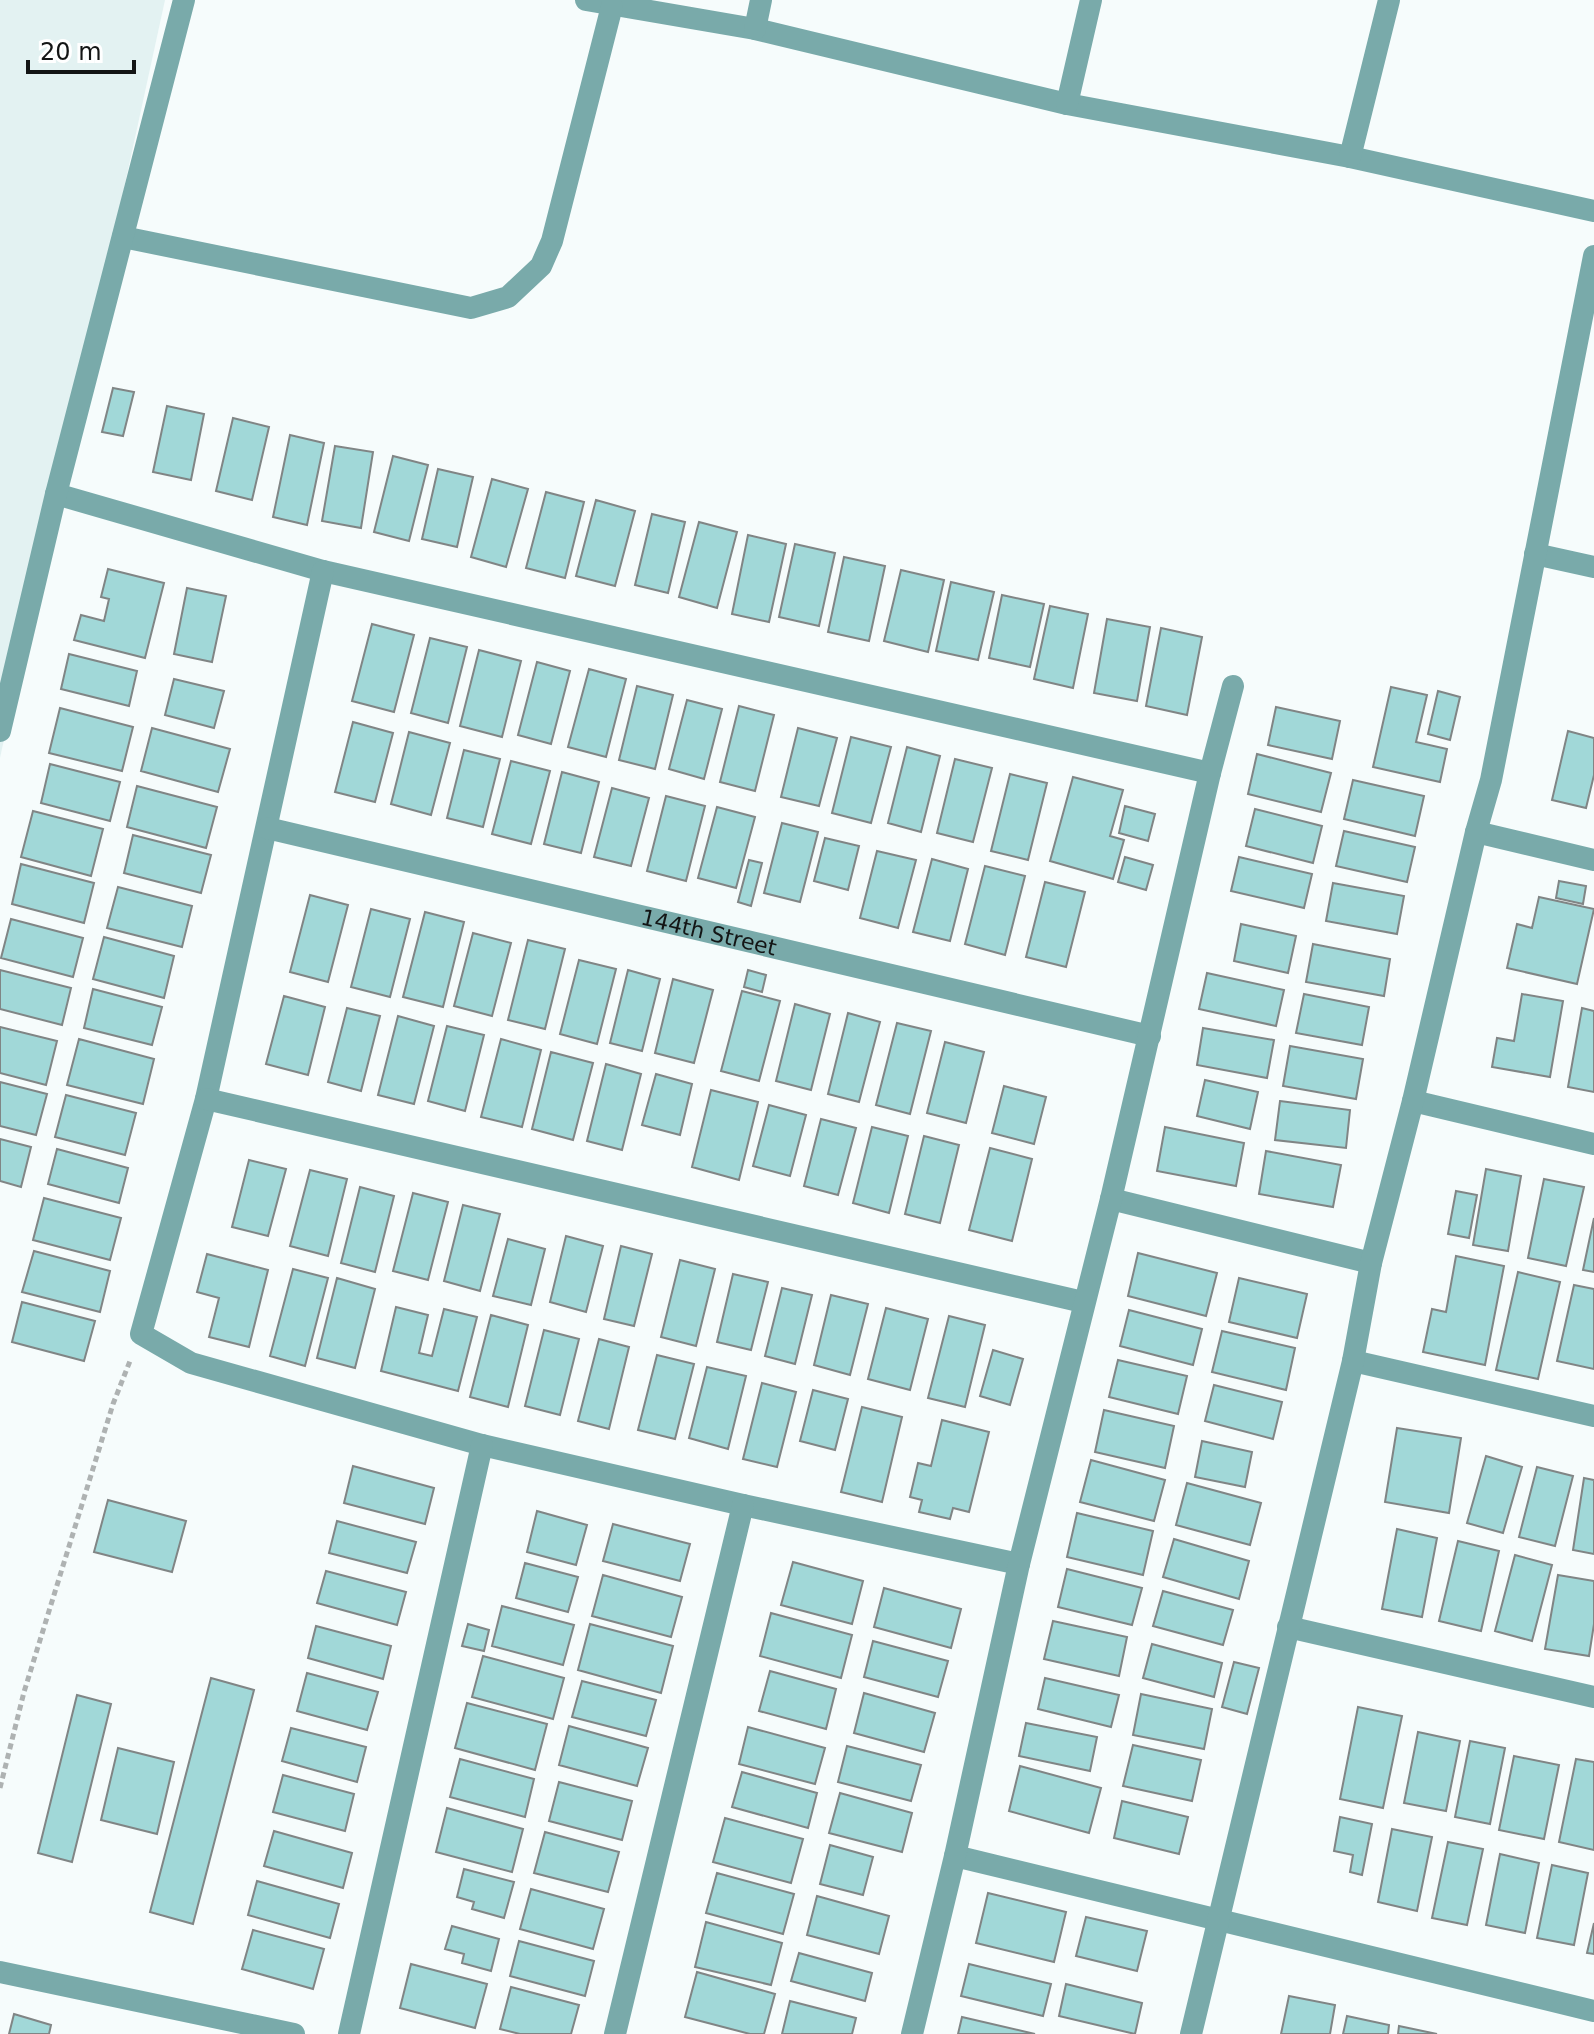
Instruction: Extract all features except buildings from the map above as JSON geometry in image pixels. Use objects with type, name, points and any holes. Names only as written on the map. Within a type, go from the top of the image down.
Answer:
[{"type":"street","points":[[0,731],[56,494],[184,0]]},
{"type":"street","points":[[586,0],[755,29],[1067,104],[1350,157],[1594,211]]},
{"type":"street","points":[[755,29],[761,0]]},
{"type":"street","points":[[1067,104],[1091,0]]},
{"type":"street","points":[[1350,157],[1389,0]]},
{"type":"street","points":[[123,237],[471,308],[508,297],[541,266],[552,241],[612,6]]},
{"type":"street","points":[[1191,2034],[1353,1361],[1371,1263],[1491,780],[1594,256]]},
{"type":"street","points":[[56,494],[323,571],[1210,773]]},
{"type":"street","points":[[1535,554],[1594,567]]},
{"type":"street","points":[[323,571],[206,1099],[141,1334],[191,1363],[482,1445],[1019,1564]]},
{"type":"street","points":[[912,2034],[955,1856],[1019,1564],[1111,1199],[1233,686]]},
{"type":"street","name":"144th Street","points":[[267,828],[1150,1036]]},
{"type":"street","points":[[1476,832],[1594,860]]},
{"type":"street","points":[[206,1099],[1083,1302]]},
{"type":"street","points":[[1413,1101],[1594,1144]]},
{"type":"street","points":[[1111,1199],[1371,1263]]},
{"type":"street","points":[[1353,1361],[1594,1416]]},
{"type":"street","points":[[349,2034],[482,1445]]},
{"type":"street","points":[[615,2034],[743,1505]]},
{"type":"street","points":[[1288,1627],[1594,1697]]},
{"type":"street","points":[[955,1856],[1594,2011]]},
{"type":"street","points":[[0,1972],[294,2034]]},
{"type":"path","points":[[0,1788],[24,1692],[108,1418],[141,1334]]},
{"type":"shaded area","points":[[0,0],[165,0],[0,758]]}]
